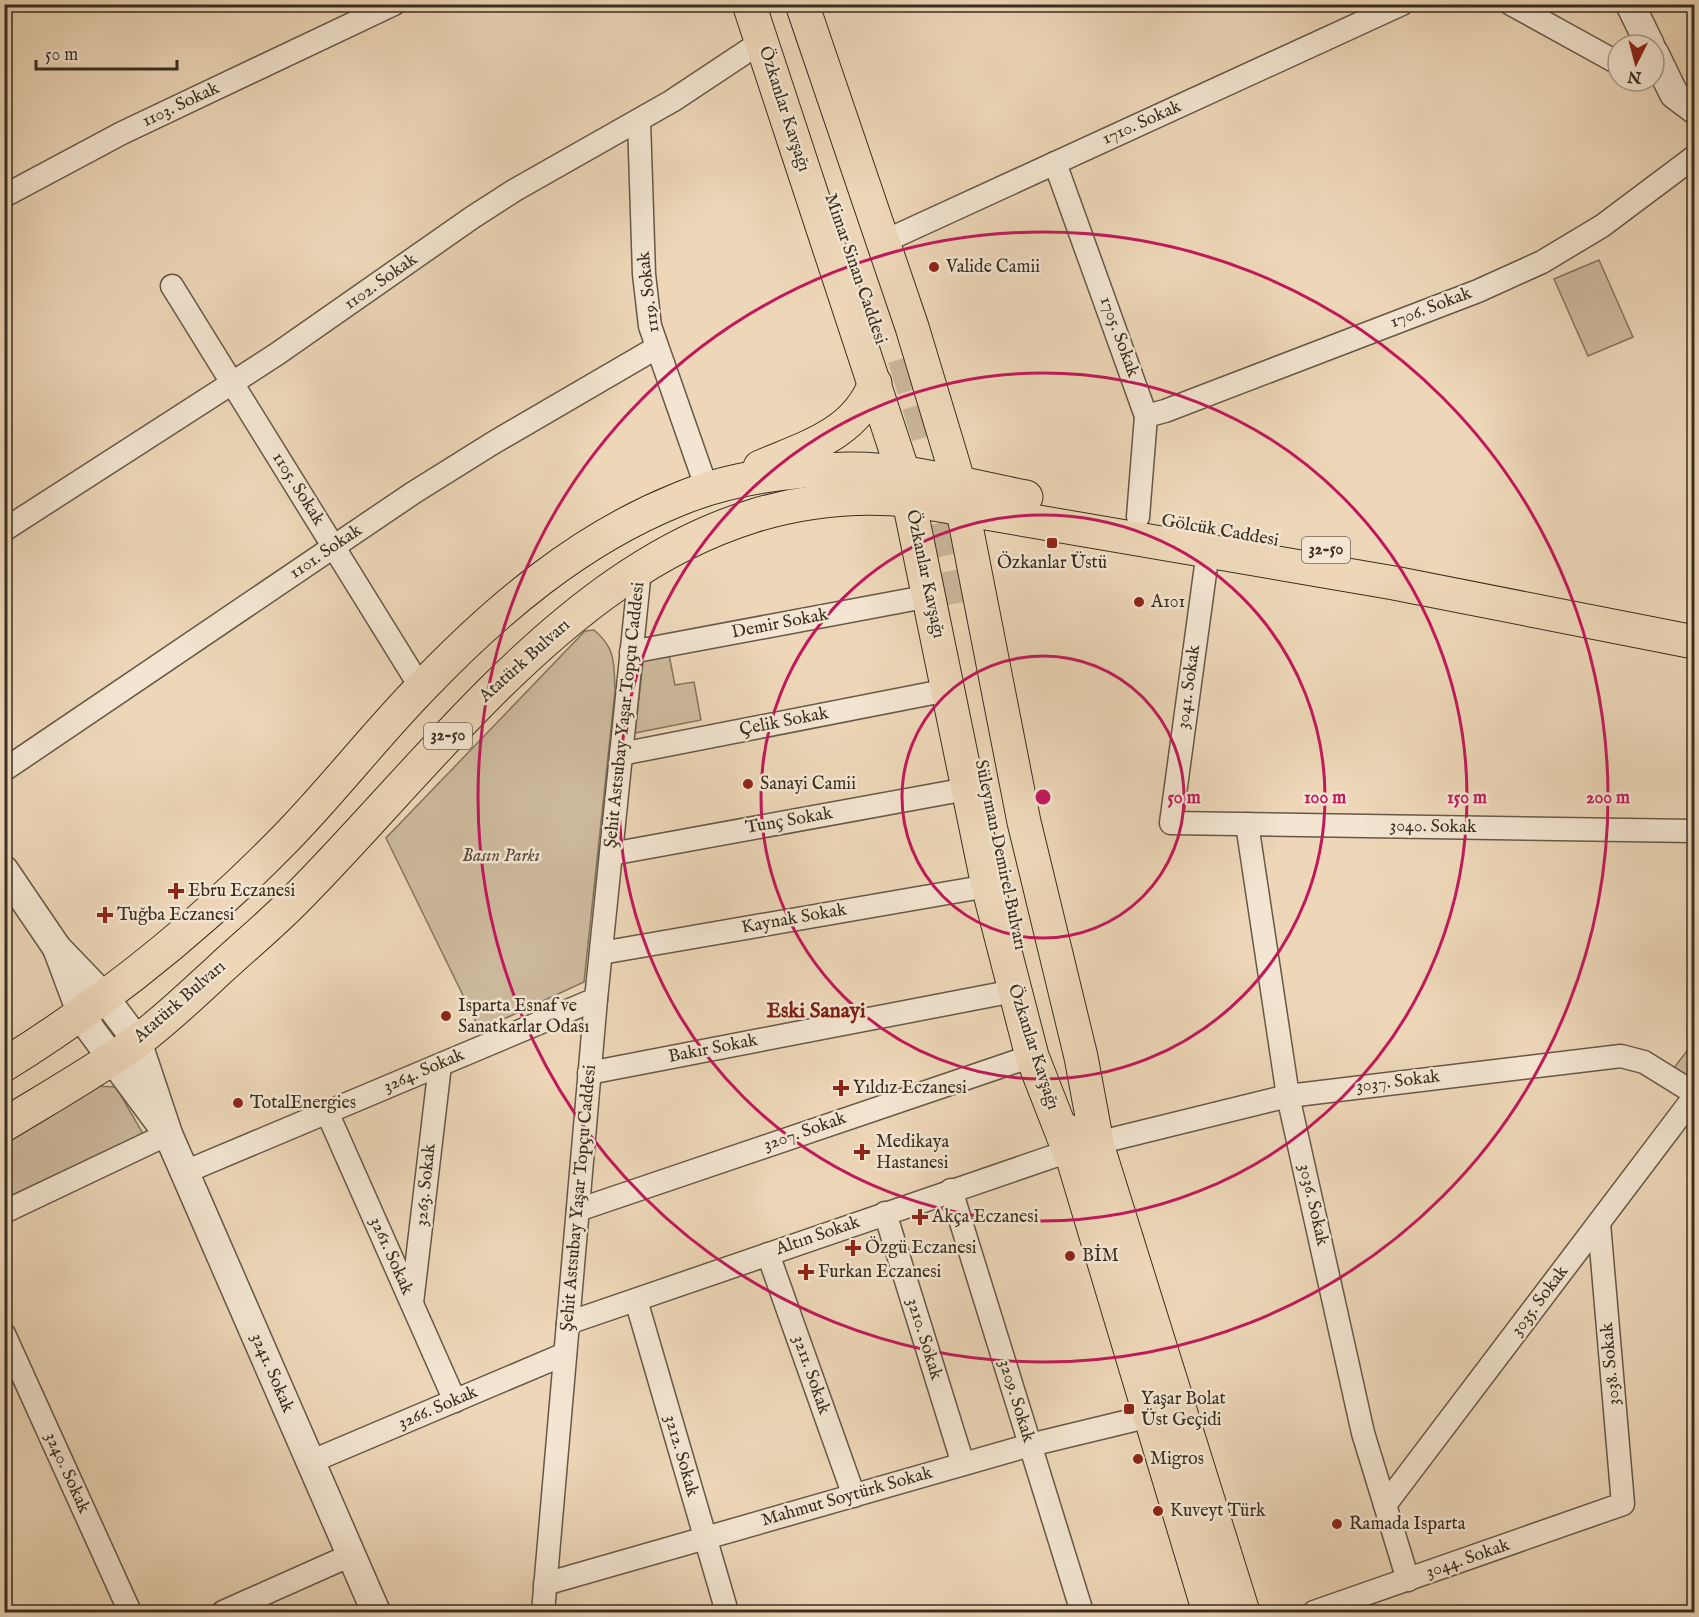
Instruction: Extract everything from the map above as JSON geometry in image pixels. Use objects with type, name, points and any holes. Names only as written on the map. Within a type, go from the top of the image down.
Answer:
[{"type":"main road","name":"Özkanlar Kavşağı","points":[[749,4],[761,42],[889,368],[906,486],[950,607],[948,690],[988,886],[1014,991],[1032,1056],[1083,1147]]},
{"type":"main road","name":"Mimar Sinan Caddesi","points":[[766,4],[889,368]]},
{"type":"main road","name":"Mimar Sinan Caddesi","points":[[784,4],[889,368]]},
{"type":"main road","name":"Özkanlar Kavşağı","points":[[802,4],[912,327],[960,495],[1024,822],[1080,1057],[1083,1147]]},
{"type":"main road","points":[[707,489],[845,428],[866,405],[889,368]]},
{"type":"main road","name":"Atatürk Bulvarı","points":[[4,1065],[94,1006],[249,874],[287,837],[421,688],[508,603],[549,572],[640,517],[707,489],[809,471],[848,469],[906,486],[960,495]]},
{"type":"main road","name":"Atatürk Bulvarı","points":[[4,1125],[124,1050],[299,896],[459,724],[529,653],[571,618],[640,570],[706,534],[779,510],[841,499],[875,497],[906,486]]},
{"type":"main road","name":"Gölcük Caddesi","points":[[960,495],[1138,518],[1403,563],[1695,621]]},
{"type":"main road","name":"Gölcük Caddesi","points":[[960,495],[1208,551],[1417,587],[1695,642]]},
{"type":"main road","name":"Süleyman Demirel Bulvarı","points":[[950,607],[1004,882],[1083,1147],[1150,1416],[1209,1612]]},
{"type":"main road","points":[[1083,1147],[1243,1612]]},
{"type":"street","name":"1103. Sokak","points":[[4,196],[122,133],[394,4]]},
{"type":"street","name":"1710. Sokak","points":[[883,242],[1402,4]]},
{"type":"street","points":[[1511,4],[1606,56]]},
{"type":"street","points":[[1630,4],[1644,33]]},
{"type":"street","name":"1102. Sokak","points":[[4,530],[231,383],[473,217],[515,190],[639,121],[761,42]]},
{"type":"street","points":[[1666,80],[1673,95]]},
{"type":"street","name":"1119. Sokak","points":[[639,121],[646,300],[656,348],[707,489]]},
{"type":"street","name":"1706. Sokak","points":[[1146,416],[1165,411],[1467,295],[1542,262],[1611,220],[1695,157]]},
{"type":"street","name":"1705. Sokak","points":[[1054,163],[1146,416],[1138,518]]},
{"type":"street","name":"1105. Sokak","points":[[172,286],[421,688]]},
{"type":"street","name":"1101. Sokak","points":[[4,770],[333,546],[493,443],[656,348]]},
{"type":"street","name":"3041. Sokak","points":[[1171,823],[1208,551]]},
{"type":"street","name":"Şehit Astsubay Yaşar Topçu Caddesi","points":[[543,1612],[596,999],[640,570]]},
{"type":"street","name":"Demir Sokak","points":[[631,652],[950,607]]},
{"type":"street","name":"Çelik Sokak","points":[[621,754],[948,690]]},
{"type":"street","name":"Tunç Sokak","points":[[610,854],[967,789]]},
{"type":"street","name":"3040. Sokak","points":[[1171,823],[1695,831]]},
{"type":"street","name":"3036. Sokak","points":[[1247,824],[1288,1096],[1363,1433],[1408,1580]]},
{"type":"street","name":"3241. Sokak","points":[[4,870],[124,1050],[168,1134],[376,1612]]},
{"type":"street","name":"Kaynak Sokak","points":[[601,953],[988,886]]},
{"type":"street","name":"Bakır Sokak","points":[[590,1073],[1014,991]]},
{"type":"street","name":"3264. Sokak","points":[[185,1172],[596,999]]},
{"type":"street","name":"3207. Sokak","points":[[578,1210],[1032,1056]]},
{"type":"street","name":"3037. Sokak","points":[[1083,1147],[1288,1096],[1621,1056],[1644,1062],[1695,1095]]},
{"type":"street","name":"3263. Sokak","points":[[412,1305],[440,1065]]},
{"type":"street","name":"3035. Sokak","points":[[1385,1505],[1695,1095]]},
{"type":"street","name":"3261. Sokak","points":[[327,1112],[455,1401]]},
{"type":"street","points":[[4,1212],[168,1134]]},
{"type":"street","name":"Altın Sokak","points":[[568,1323],[951,1190],[1083,1147]]},
{"type":"street","name":"3209. Sokak","points":[[951,1190],[1082,1612]]},
{"type":"street","name":"3210. Sokak","points":[[885,1214],[963,1464]]},
{"type":"street","name":"3038. Sokak","points":[[1599,1223],[1623,1504]]},
{"type":"street","name":"3211. Sokak","points":[[768,1254],[854,1496]]},
{"type":"street","name":"3212. Sokak","points":[[636,1300],[727,1612]]},
{"type":"street","name":"3240. Sokak","points":[[4,1334],[130,1612]]},
{"type":"street","name":"3266. Sokak","points":[[310,1462],[565,1354]]},
{"type":"street","name":"Mahmut Soytürk Sokak","points":[[545,1584],[1030,1445],[1150,1416]]},
{"type":"street","name":"3044. Sokak","points":[[1314,1612],[1623,1504]]},
{"type":"street","points":[[222,1612],[351,1555]]},
{"type":"green space","points":[[1599,260],[1633,337],[1588,356],[1554,279]]},
{"type":"green space","name":"Basın Parkı","points":[[594,630],[610,650],[614,665],[615,691],[584,982],[480,1030],[386,838],[585,631]]},
{"type":"green space","points":[[668,650],[675,685],[694,682],[701,720],[635,733],[644,654]]},
{"type":"green space","points":[[1694,1042],[1694,1081],[1673,1069]]},
{"type":"green space","points":[[94,1086],[116,1087],[143,1134],[5,1201],[5,1136]]},
{"type":"tunnel","points":[[904,358],[929,440]]},
{"type":"tunnel","points":[[921,477],[951,614]]},
{"type":"place","name":"Valide Camii","points":[[934,267]]},
{"type":"place","name":"Özkanlar Üstü","points":[[1052,543]]},
{"type":"place","name":"A101","points":[[1139,602]]},
{"type":"place","name":"Sanayi Camii","points":[[748,784]]},
{"type":"place","name":"Ebru Eczanesi","points":[[176,891]]},
{"type":"place","name":"Tuğba Eczanesi","points":[[105,915]]},
{"type":"place","name":"Isparta Esnaf ve Sanatkarlar Odası","points":[[446,1016]]},
{"type":"place","name":"Yıldız Eczanesi","points":[[841,1088]]},
{"type":"place","name":"TotalEnergies","points":[[238,1103]]},
{"type":"place","name":"Medikaya Hastanesi","points":[[862,1152]]},
{"type":"place","name":"Akça Eczanesi","points":[[920,1217]]},
{"type":"place","name":"Özgü Eczanesi","points":[[853,1248]]},
{"type":"place","name":"BİM","points":[[1070,1256]]},
{"type":"place","name":"Furkan Eczanesi","points":[[806,1272]]},
{"type":"place","name":"Yaşar Bolat Üst Geçidi","points":[[1129,1409]]},
{"type":"place","name":"Migros","points":[[1138,1459]]},
{"type":"place","name":"Kuveyt Türk","points":[[1158,1511]]},
{"type":"place","name":"Ramada Isparta","points":[[1337,1524]]},
{"type":"district","name":"Eski Sanayi","points":[[816,1011]]}]
